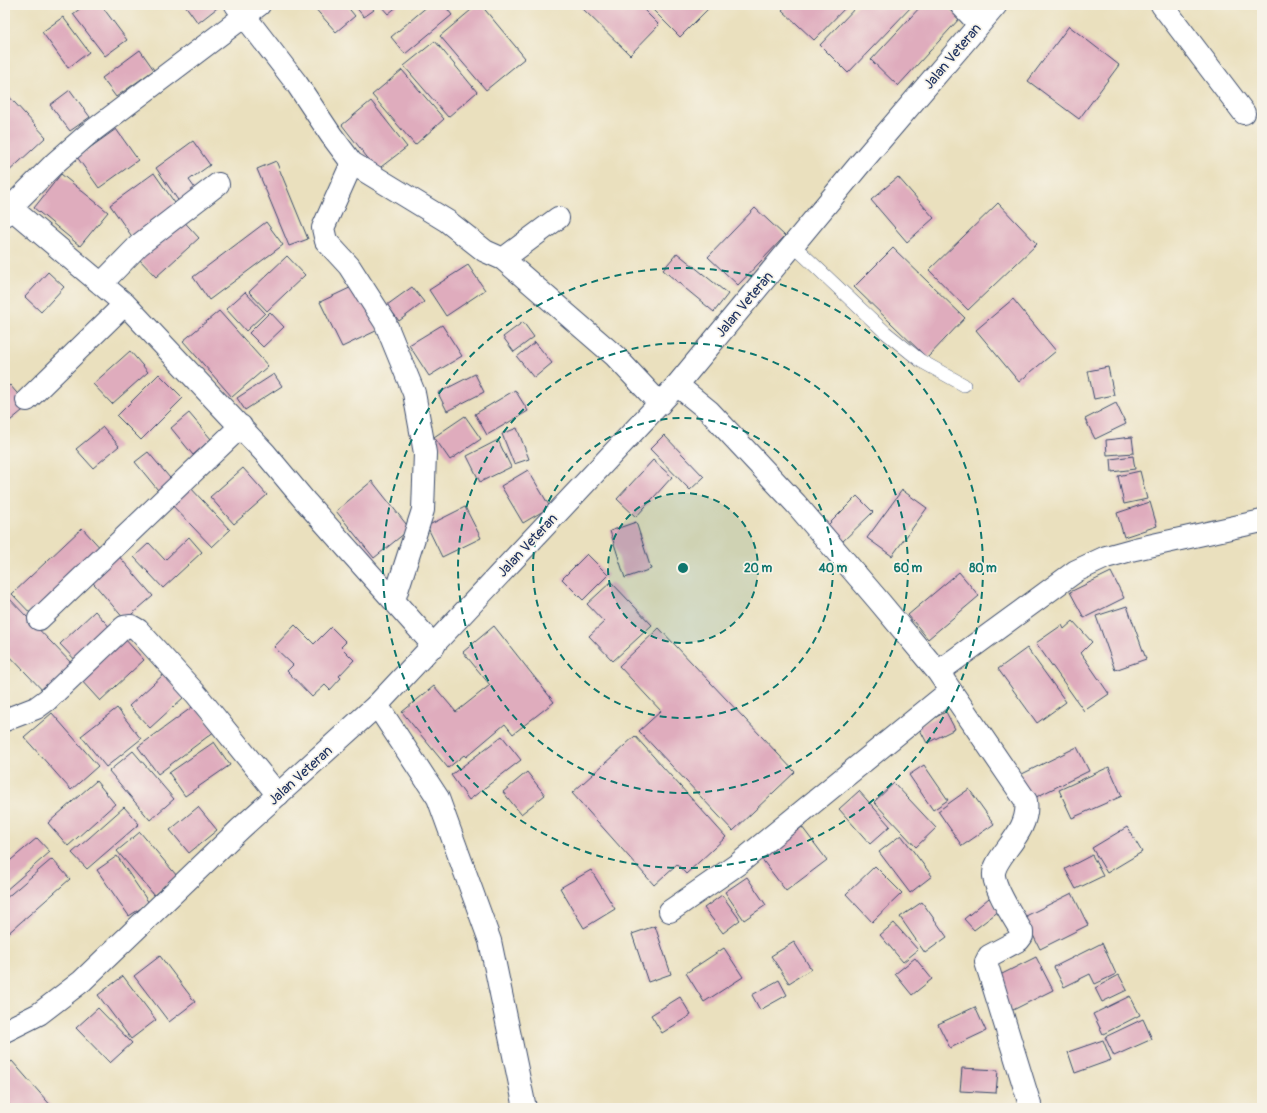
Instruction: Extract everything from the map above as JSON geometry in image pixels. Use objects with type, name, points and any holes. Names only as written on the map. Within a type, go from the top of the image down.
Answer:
[{"type":"street","points":[[961,5],[979,24]]},
{"type":"street","name":"Jalan Veteran","points":[[5,1031],[39,1014],[82,981],[240,829],[377,705],[434,646],[498,575],[678,385],[793,245],[996,5]]},
{"type":"street","points":[[1162,5],[1244,113]]},
{"type":"street","points":[[434,646],[305,501],[241,426],[125,304],[7,209],[56,162],[87,135],[246,9],[331,135],[352,163],[447,220],[485,250],[504,259],[615,356],[660,404]]},
{"type":"street","points":[[352,163],[324,228],[323,234],[326,241],[350,266],[385,322],[414,393],[425,453],[423,510],[394,600]]},
{"type":"street","points":[[101,284],[138,245],[218,184]]},
{"type":"street","points":[[504,259],[558,218]]},
{"type":"street","points":[[27,400],[125,304]]},
{"type":"street","points":[[678,385],[709,411],[796,504],[938,672],[1026,801],[1026,812],[1022,825],[1014,840],[998,863],[994,876],[997,885],[1022,932],[1022,936],[1018,940],[989,956],[986,962],[1031,1108]]},
{"type":"street","points":[[39,619],[241,426]]},
{"type":"street","points":[[938,672],[1076,571],[1088,565],[1106,557],[1134,549],[1262,521]]},
{"type":"street","points":[[5,720],[36,708],[47,700],[124,627],[131,626],[138,630],[196,694],[278,795]]},
{"type":"street","points":[[670,911],[738,864],[950,691]]},
{"type":"street","points":[[377,705],[438,798],[449,828],[490,941],[524,1108]]},
{"type":"lane","points":[[793,245],[851,300],[921,361],[964,385]]},
{"type":"building","points":[[85,5],[101,5],[127,40],[105,56],[73,14]]},
{"type":"building","points":[[185,5],[221,5],[198,23]]},
{"type":"building","points":[[312,5],[346,5],[355,16],[336,32]]},
{"type":"building","points":[[354,5],[370,5],[374,10],[364,17]]},
{"type":"building","points":[[380,5],[399,5],[388,14]]},
{"type":"building","points":[[429,5],[444,5],[452,15],[405,54],[391,37]]},
{"type":"building","points":[[477,5],[481,5],[525,58],[486,90],[440,36]]},
{"type":"building","points":[[579,5],[639,5],[659,25],[630,55]]},
{"type":"building","points":[[648,5],[706,5],[709,8],[680,37]]},
{"type":"building","points":[[787,5],[848,5],[814,40],[782,10]]},
{"type":"building","points":[[858,5],[913,5],[848,73],[820,45]]},
{"type":"building","points":[[922,5],[945,5],[960,18],[898,86],[871,60]]},
{"type":"building","points":[[63,17],[89,52],[68,68],[42,32]]},
{"type":"building","points":[[1069,26],[1119,65],[1079,119],[1028,81]]},
{"type":"building","points":[[435,41],[477,92],[448,117],[404,66]]},
{"type":"building","points":[[140,50],[154,70],[116,97],[102,78]]},
{"type":"building","points":[[402,70],[444,119],[415,145],[372,95]]},
{"type":"building","points":[[70,90],[90,117],[70,131],[50,105]]},
{"type":"building","points":[[5,92],[46,137],[5,175]]},
{"type":"building","points":[[371,101],[407,147],[377,170],[342,125]]},
{"type":"building","points":[[116,129],[138,160],[99,188],[77,157]]},
{"type":"building","points":[[193,141],[210,165],[189,180],[199,194],[182,206],[156,168]]},
{"type":"building","points":[[276,161],[308,239],[289,246],[257,169]]},
{"type":"building","points":[[154,173],[177,206],[133,238],[110,205]]},
{"type":"building","points":[[61,174],[108,212],[80,246],[34,208]]},
{"type":"building","points":[[898,177],[934,218],[907,242],[871,200]]},
{"type":"building","points":[[998,203],[1037,244],[968,310],[929,270]]},
{"type":"building","points":[[755,208],[785,236],[738,285],[708,257]]},
{"type":"building","points":[[180,217],[199,238],[156,277],[137,257]]},
{"type":"building","points":[[266,222],[283,245],[209,300],[193,277]]},
{"type":"building","points":[[893,248],[965,318],[927,358],[854,287]]},
{"type":"building","points":[[677,253],[728,294],[714,312],[663,270]]},
{"type":"building","points":[[287,256],[305,275],[267,311],[249,292]]},
{"type":"building","points":[[468,265],[485,290],[446,316],[429,290]]},
{"type":"building","points":[[48,272],[64,287],[41,312],[25,297]]},
{"type":"building","points":[[356,285],[378,330],[342,347],[320,302]]},
{"type":"building","points":[[412,287],[424,302],[399,321],[387,305]]},
{"type":"building","points":[[245,292],[265,313],[246,331],[226,309]]},
{"type":"building","points":[[1013,299],[1056,351],[1019,382],[976,330]]},
{"type":"building","points":[[219,311],[268,366],[232,397],[183,341]]},
{"type":"building","points":[[270,312],[284,327],[263,347],[249,333]]},
{"type":"building","points":[[523,322],[534,337],[514,352],[503,337]]},
{"type":"building","points":[[442,325],[462,356],[429,376],[409,345]]},
{"type":"building","points":[[535,342],[552,363],[534,378],[517,357]]},
{"type":"building","points":[[130,351],[148,372],[112,404],[93,384]]},
{"type":"building","points":[[1108,367],[1114,395],[1094,399],[1088,371]]},
{"type":"building","points":[[159,374],[183,398],[141,440],[117,416]]},
{"type":"building","points":[[274,374],[282,386],[245,410],[237,398]]},
{"type":"building","points":[[475,374],[484,392],[447,411],[438,393]]},
{"type":"building","points":[[10,385],[28,406],[5,425],[5,389]]},
{"type":"building","points":[[515,390],[528,411],[487,435],[475,414]]},
{"type":"building","points":[[1116,403],[1126,424],[1095,439],[1085,419]]},
{"type":"building","points":[[189,413],[211,439],[193,455],[171,428]]},
{"type":"building","points":[[465,416],[481,439],[450,460],[434,437]]},
{"type":"building","points":[[103,427],[119,446],[93,468],[76,449]]},
{"type":"building","points":[[517,428],[529,459],[514,464],[502,434]]},
{"type":"building","points":[[664,435],[704,477],[690,490],[650,449]]},
{"type":"building","points":[[1132,437],[1134,453],[1107,455],[1106,440]]},
{"type":"building","points":[[498,440],[511,467],[480,482],[467,456]]},
{"type":"building","points":[[148,452],[175,484],[162,495],[135,462]]},
{"type":"building","points":[[1133,456],[1135,469],[1112,472],[1111,459]]},
{"type":"building","points":[[653,460],[672,477],[636,517],[617,499]]},
{"type":"building","points":[[243,468],[267,495],[234,524],[210,497]]},
{"type":"building","points":[[528,470],[550,507],[523,523],[501,486]]},
{"type":"building","points":[[1140,471],[1147,499],[1124,504],[1118,476]]},
{"type":"building","points":[[372,481],[410,529],[374,558],[336,511]]},
{"type":"building","points":[[189,486],[230,530],[212,547],[170,503]]},
{"type":"building","points":[[902,490],[927,508],[892,556],[867,538]]},
{"type":"building","points":[[857,496],[873,512],[841,543],[826,527]]},
{"type":"building","points":[[1150,502],[1157,526],[1124,537],[1117,513]]},
{"type":"building","points":[[465,507],[481,538],[442,557],[427,526]]},
{"type":"building","points":[[636,522],[651,569],[625,578],[610,531]]},
{"type":"building","points":[[82,528],[105,553],[35,618],[12,594]]},
{"type":"building","points":[[189,537],[202,552],[163,588],[134,557],[149,543],[165,560]]},
{"type":"building","points":[[117,554],[153,596],[125,620],[89,578]]},
{"type":"building","points":[[587,554],[608,575],[583,600],[562,579]]},
{"type":"building","points":[[959,572],[979,596],[928,639],[908,615]]},
{"type":"building","points":[[1111,572],[1124,598],[1084,618],[1070,592]]},
{"type":"building","points":[[611,582],[652,625],[613,661],[589,636],[604,622],[587,604]]},
{"type":"building","points":[[5,594],[74,666],[46,694],[5,651]]},
{"type":"building","points":[[1127,606],[1146,659],[1115,670],[1096,616]]},
{"type":"building","points":[[95,611],[113,631],[78,663],[60,644]]},
{"type":"building","points":[[1073,621],[1092,642],[1081,653],[1109,694],[1084,711],[1036,643],[1062,625],[1064,629]]},
{"type":"building","points":[[295,625],[314,644],[331,627],[346,642],[341,647],[354,660],[339,676],[341,678],[330,690],[325,685],[312,697],[287,671],[293,665],[274,647]]},
{"type":"building","points":[[494,626],[554,702],[513,734],[505,724],[466,757],[464,755],[448,768],[402,712],[434,686],[456,712],[490,685],[463,652]]},
{"type":"building","points":[[659,628],[795,772],[733,831],[639,731],[661,711],[619,666]]},
{"type":"building","points":[[124,638],[144,660],[100,701],[80,679]]},
{"type":"building","points":[[1027,648],[1066,702],[1037,723],[998,669]]},
{"type":"building","points":[[164,674],[184,697],[150,728],[129,706]]},
{"type":"building","points":[[195,705],[215,731],[158,774],[138,747]]},
{"type":"building","points":[[117,708],[141,739],[106,767],[81,736]]},
{"type":"building","points":[[946,712],[955,729],[927,743],[918,726]]},
{"type":"building","points":[[52,713],[98,766],[71,790],[24,737]]},
{"type":"building","points":[[502,736],[521,760],[469,800],[451,775]]},
{"type":"building","points":[[635,736],[726,837],[686,874],[677,864],[654,885],[572,793]]},
{"type":"building","points":[[214,742],[230,765],[185,796],[169,773]]},
{"type":"building","points":[[1077,747],[1089,771],[1030,800],[1018,776]]},
{"type":"building","points":[[133,751],[174,799],[150,820],[109,771]]},
{"type":"building","points":[[924,765],[948,800],[933,810],[909,775]]},
{"type":"building","points":[[1109,767],[1122,796],[1072,818],[1059,790]]},
{"type":"building","points":[[527,772],[545,795],[521,814],[503,792]]},
{"type":"building","points":[[96,781],[115,804],[68,846],[48,823]]},
{"type":"building","points":[[894,783],[936,828],[916,847],[874,802]]},
{"type":"building","points":[[969,789],[994,824],[962,846],[938,811]]},
{"type":"building","points":[[859,791],[890,826],[870,844],[839,809]]},
{"type":"building","points":[[124,807],[139,824],[87,869],[72,853]]},
{"type":"building","points":[[198,807],[217,830],[189,853],[170,830]]},
{"type":"building","points":[[802,827],[827,860],[786,891],[761,858]]},
{"type":"building","points":[[1127,827],[1142,852],[1107,873],[1092,848]]},
{"type":"building","points":[[140,832],[177,876],[154,895],[117,851]]},
{"type":"building","points":[[901,835],[932,876],[910,893],[879,852]]},
{"type":"building","points":[[37,838],[50,852],[5,891],[5,865]]},
{"type":"building","points":[[1092,855],[1103,876],[1076,889],[1065,869]]},
{"type":"building","points":[[117,856],[149,903],[129,916],[97,870]]},
{"type":"building","points":[[52,859],[70,879],[5,936],[5,899]]},
{"type":"building","points":[[875,866],[902,893],[872,922],[846,894]]},
{"type":"building","points":[[591,870],[615,909],[584,928],[560,888]]},
{"type":"building","points":[[747,877],[766,905],[744,920],[725,892]]},
{"type":"building","points":[[1072,893],[1088,925],[1040,949],[1024,917]]},
{"type":"building","points":[[722,895],[740,920],[723,933],[704,908]]},
{"type":"building","points":[[989,898],[999,911],[974,930],[964,919]]},
{"type":"building","points":[[922,902],[947,937],[925,953],[900,917]]},
{"type":"building","points":[[894,923],[918,950],[903,962],[880,935]]},
{"type":"building","points":[[655,926],[671,974],[648,982],[632,934]]},
{"type":"building","points":[[794,942],[811,969],[789,983],[771,956]]},
{"type":"building","points":[[1102,943],[1116,974],[1095,984],[1090,974],[1064,987],[1054,967]]},
{"type":"building","points":[[724,948],[743,977],[704,1002],[686,973]]},
{"type":"building","points":[[160,956],[195,1002],[169,1022],[134,976]]},
{"type":"building","points":[[1036,957],[1053,990],[1011,1011],[994,978]]},
{"type":"building","points":[[915,958],[932,979],[912,995],[895,974]]},
{"type":"building","points":[[1119,975],[1127,990],[1102,1002],[1095,988]]},
{"type":"building","points":[[123,976],[156,1020],[131,1039],[98,995]]},
{"type":"building","points":[[779,980],[787,995],[760,1010],[752,995]]},
{"type":"building","points":[[1130,996],[1140,1015],[1103,1034],[1093,1014]]},
{"type":"building","points":[[680,997],[691,1015],[662,1033],[651,1015]]},
{"type":"building","points":[[975,1007],[986,1031],[950,1048],[938,1024]]},
{"type":"building","points":[[98,1008],[132,1043],[110,1063],[76,1028]]},
{"type":"building","points":[[1143,1019],[1152,1039],[1114,1056],[1105,1037]]},
{"type":"building","points":[[1103,1040],[1111,1060],[1075,1073],[1068,1052]]},
{"type":"building","points":[[12,1061],[53,1108],[12,1108],[5,1100],[5,1067]]},
{"type":"building","points":[[962,1068],[998,1070],[996,1093],[960,1091]]}]
